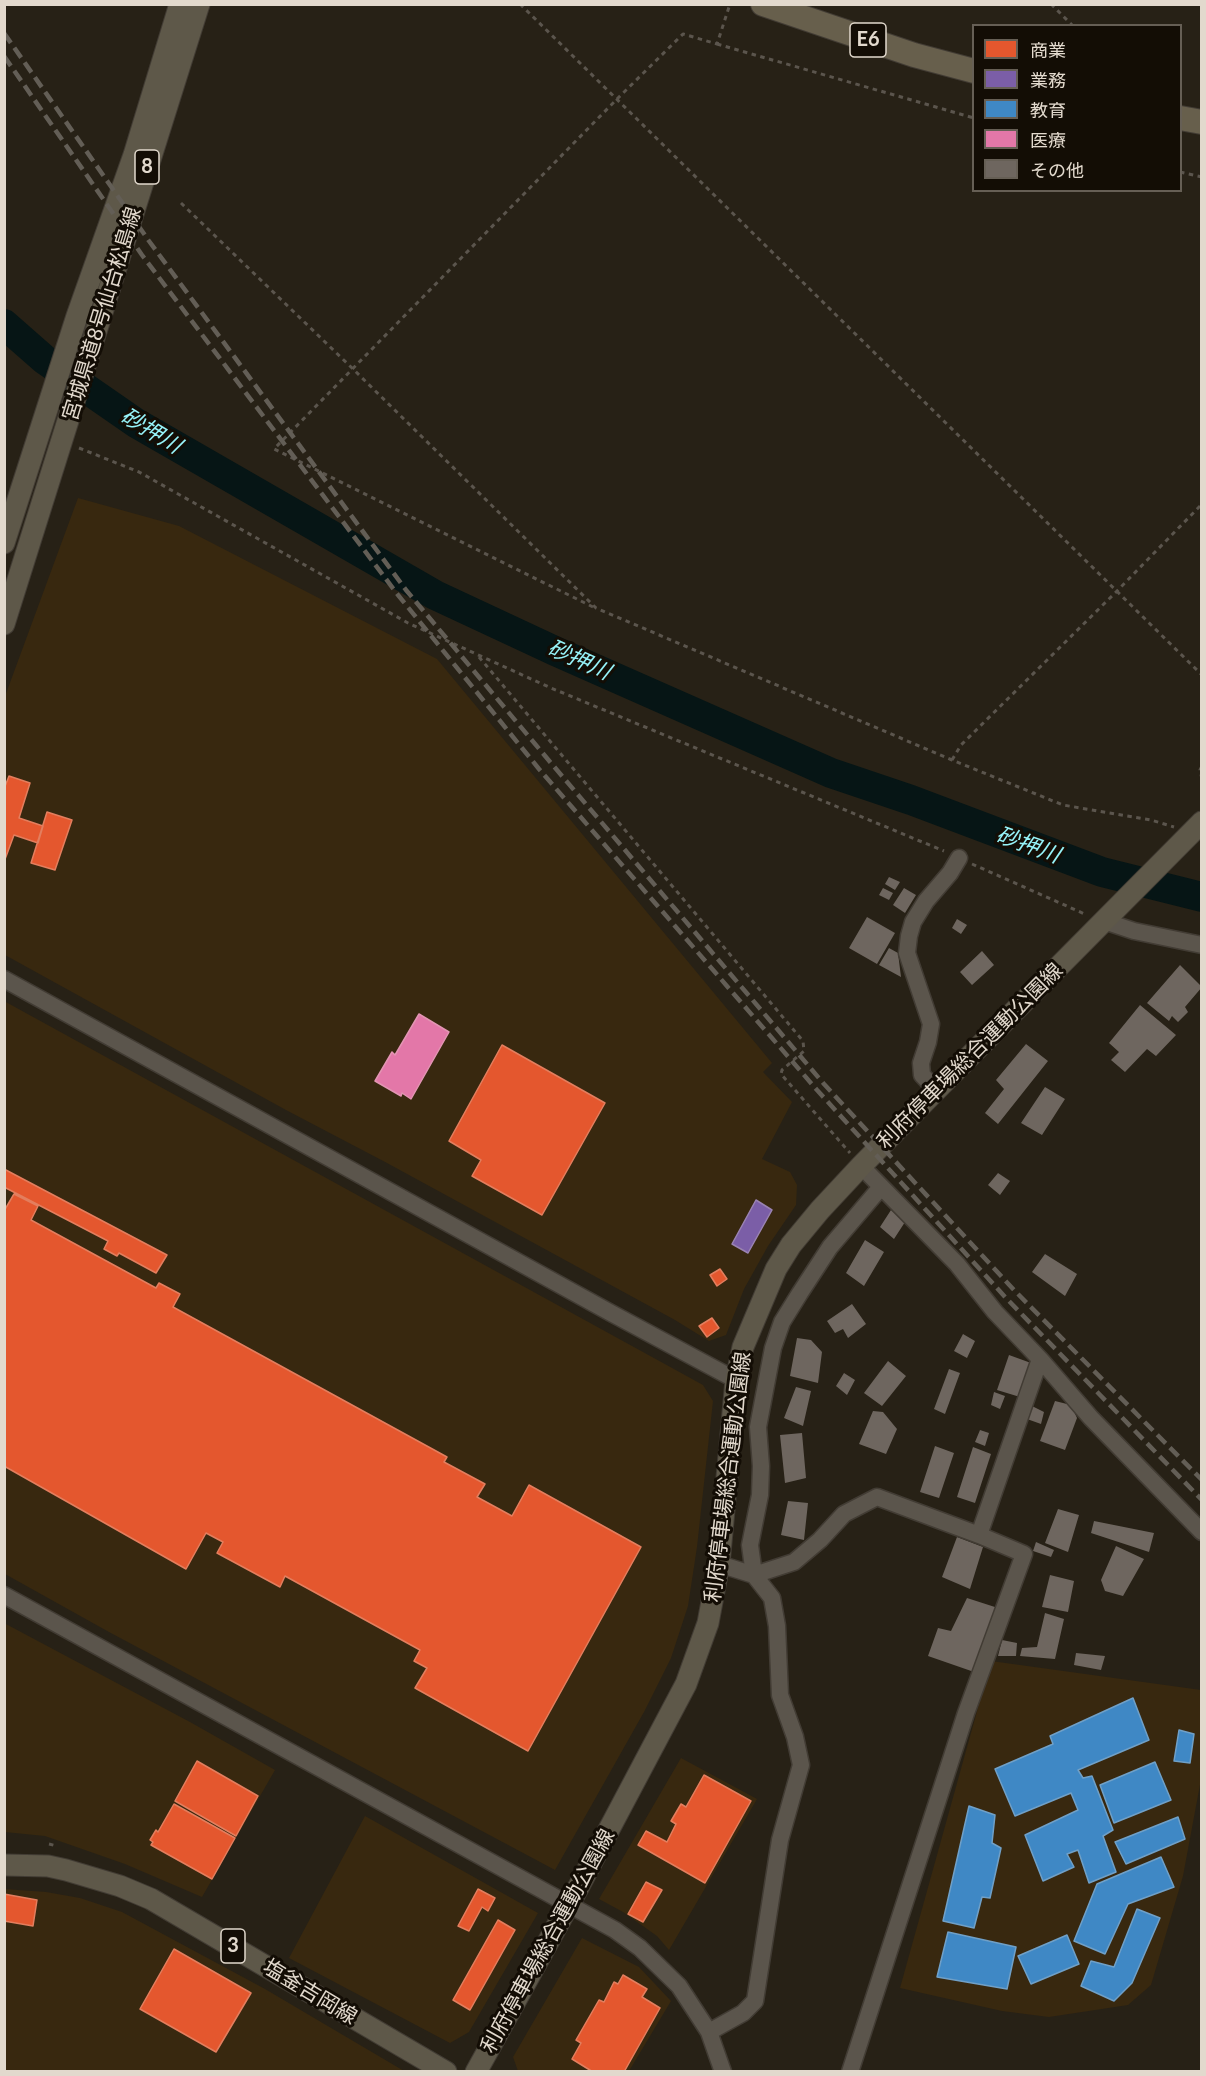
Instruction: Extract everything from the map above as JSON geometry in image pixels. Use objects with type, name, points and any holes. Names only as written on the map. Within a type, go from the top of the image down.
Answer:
[{"type":"highway","name":"E6","points":[[764,4],[893,48],[972,70]]},
{"type":"highway","points":[[1182,118],[1202,122]]},
{"type":"main road","name":"宮城県道8号仙台松島線","points":[[4,543],[77,315],[134,155],[180,4]]},
{"type":"main road","name":"宮城県道8号仙台松島線","points":[[4,624],[71,417],[95,330],[199,4]]},
{"type":"main road","name":"利府停車場総合運動公園線","points":[[476,2072],[570,1904],[686,1684],[708,1623],[719,1564],[736,1380],[743,1347],[776,1269],[798,1236],[861,1166],[1192,832]]},
{"type":"main road","name":"塩釜吉岡線","points":[[4,1865],[48,1866],[66,1870],[120,1886],[151,1899],[446,2072]]},
{"type":"street","points":[[937,1091],[922,1075],[921,1063],[931,1024],[907,952],[914,922],[926,901],[950,873],[959,858]]},
{"type":"street","points":[[1111,915],[1134,931],[1202,945]]},
{"type":"street","points":[[4,979],[736,1380]]},
{"type":"street","points":[[861,1166],[957,1264],[995,1312],[1040,1359],[1091,1418],[1202,1532]]},
{"type":"street","points":[[709,2032],[743,2013],[755,2001],[780,1840],[801,1765],[795,1737],[780,1695],[777,1626],[772,1598],[754,1575],[750,1545],[760,1495],[762,1466],[758,1427],[773,1348],[782,1322],[830,1247],[880,1187]]},
{"type":"street","points":[[979,1535],[1040,1359]]},
{"type":"street","points":[[719,1564],[754,1575],[794,1563],[844,1514],[877,1497],[1024,1554],[966,1713],[850,2072]]},
{"type":"street","points":[[4,1595],[615,1930],[640,1948],[679,1986],[709,2032],[723,2072]]},
{"type":"path","points":[[520,4],[1202,675]]},
{"type":"path","points":[[717,44],[730,4]]},
{"type":"path","points":[[1051,4],[1071,24]]},
{"type":"path","points":[[972,117],[683,34],[274,449],[596,608],[951,760],[1064,805],[1151,820],[1192,832]]},
{"type":"path","points":[[1182,172],[1202,177]]},
{"type":"path","points":[[181,203],[596,608]]},
{"type":"path","points":[[63,441],[139,472],[408,623],[478,655],[551,688],[959,858],[1066,907],[1111,915]]},
{"type":"path","points":[[951,760],[961,745],[1202,504]]},
{"type":"path","points":[[478,655],[803,1041],[804,1051],[782,1070],[781,1074],[861,1166]]},
{"type":"path","points":[[1202,766],[1200,770],[1202,778]]},
{"type":"path","points":[[49,1844],[57,1846]]},
{"type":"shaded area","points":[[78,498],[179,526],[437,659],[772,1063],[763,1072],[792,1102],[762,1159],[790,1172],[797,1185],[796,1205],[768,1246],[744,1289],[726,1335],[709,1341],[675,1320],[5,955],[4,699]]},
{"type":"shaded area","points":[[4,1001],[703,1385],[713,1401],[688,1606],[671,1658],[644,1712],[555,1870],[5,1574]]},
{"type":"shaded area","points":[[4,1623],[275,1770],[202,1897],[125,1864],[45,1836],[5,1832]]},
{"type":"shaded area","points":[[991,1661],[1201,1690],[1202,1774],[1183,1876],[1151,1985],[1128,2005],[1049,2017],[1002,2011],[900,1988]]},
{"type":"shaded area","points":[[681,1758],[757,1799],[669,1950],[657,1936],[623,1912],[599,1899]]},
{"type":"shaded area","points":[[365,1816],[538,1913],[469,2032],[450,2043],[289,1958]]},
{"type":"shaded area","points":[[4,1889],[46,1892],[80,1898],[122,1912],[265,1989],[404,2071],[5,2071]]},
{"type":"shaded area","points":[[582,1938],[639,1967],[671,2001],[629,2071],[518,2071],[513,2057]]},
{"type":"building: 商業","points":[[9,776],[30,783],[19,818],[43,826],[38,843],[14,835],[4,862],[4,789]]},
{"type":"building: 商業","points":[[47,812],[72,820],[55,870],[31,863]]},
{"type":"building: 商業","points":[[502,1045],[605,1103],[542,1215],[472,1176],[481,1160],[449,1141]]},
{"type":"building: 商業","points":[[4,1169],[167,1255],[156,1273],[119,1253],[117,1256],[104,1249],[108,1241],[4,1187]]},
{"type":"building: 商業","points":[[14,1194],[38,1206],[31,1220],[156,1288],[159,1283],[180,1294],[173,1307],[447,1457],[444,1462],[485,1484],[477,1497],[512,1516],[529,1485],[641,1547],[528,1751],[415,1688],[427,1668],[414,1661],[420,1650],[285,1576],[280,1587],[217,1553],[223,1542],[206,1533],[186,1569],[4,1466],[4,1211]]},
{"type":"building: 商業","points":[[720,1269],[727,1279],[717,1286],[710,1275]]},
{"type":"building: 商業","points":[[712,1318],[719,1328],[707,1337],[699,1326]]},
{"type":"building: 商業","points":[[197,1761],[258,1796],[236,1836],[175,1801]]},
{"type":"building: 商業","points":[[704,1775],[751,1801],[705,1883],[638,1845],[646,1831],[667,1842],[676,1824],[671,1821],[681,1804],[686,1807]]},
{"type":"building: 商業","points":[[174,1804],[235,1838],[212,1879],[151,1845],[153,1842],[150,1840],[156,1830],[158,1832]]},
{"type":"building: 商業","points":[[646,1882],[662,1890],[643,1922],[628,1914]]},
{"type":"building: 商業","points":[[478,1889],[495,1898],[488,1911],[482,1907],[469,1931],[458,1926]]},
{"type":"building: 商業","points":[[4,1894],[37,1900],[33,1926],[4,1921]]},
{"type":"building: 商業","points":[[498,1920],[515,1930],[470,2010],[453,2000]]},
{"type":"building: 商業","points":[[174,1949],[251,1993],[216,2052],[140,2009]]},
{"type":"building: 商業","points":[[623,1975],[647,1989],[642,1997],[660,2008],[624,2072],[593,2072],[572,2059],[581,2043],[576,2040],[599,2000],[604,2002],[614,1982],[618,1984]]},
{"type":"building: 業務","points":[[756,1200],[772,1210],[748,1253],[732,1244]]},
{"type":"building: 教育","points":[[1133,1698],[1149,1740],[1078,1770],[1083,1778],[1092,1776],[1113,1830],[1103,1836],[1116,1872],[1089,1883],[1078,1850],[1067,1854],[1074,1867],[1043,1881],[1025,1835],[1078,1810],[1071,1793],[1015,1816],[995,1769],[1053,1744],[1050,1736]]},
{"type":"building: 教育","points":[[1179,1730],[1194,1734],[1190,1763],[1174,1761]]},
{"type":"building: 教育","points":[[1155,1762],[1171,1800],[1114,1823],[1100,1785]]},
{"type":"building: 教育","points":[[969,1806],[995,1815],[992,1843],[1001,1848],[990,1898],[982,1897],[974,1928],[943,1921]]},
{"type":"building: 教育","points":[[1178,1817],[1185,1839],[1126,1864],[1115,1842]]},
{"type":"building: 教育","points":[[1161,1857],[1174,1887],[1128,1904],[1105,1954],[1074,1941],[1097,1884]]},
{"type":"building: 教育","points":[[1137,1909],[1160,1918],[1132,1983],[1114,2001],[1081,1986],[1091,1961],[1114,1967]]},
{"type":"building: 教育","points":[[948,1932],[1016,1947],[1007,1989],[937,1977]]},
{"type":"building: 教育","points":[[1067,1935],[1079,1964],[1031,1984],[1018,1956]]},
{"type":"building: 医療","points":[[419,1014],[449,1032],[411,1099],[375,1081],[392,1052],[395,1055]]},
{"type":"building: その他","points":[[889,877],[900,882],[895,890],[885,884]]},
{"type":"building: その他","points":[[883,888],[893,893],[889,900],[879,895]]},
{"type":"building: その他","points":[[904,888],[916,895],[905,913],[893,905]]},
{"type":"building: その他","points":[[867,917],[895,933],[877,964],[849,948]]},
{"type":"building: その他","points":[[957,919],[967,925],[961,934],[952,928]]},
{"type":"building: その他","points":[[889,948],[898,953],[901,977],[879,965]]},
{"type":"building: その他","points":[[982,951],[994,965],[972,985],[960,972]]},
{"type":"building: その他","points":[[1180,965],[1202,987],[1185,1007],[1188,1012],[1178,1022],[1172,1016],[1169,1021],[1147,1003]]},
{"type":"building: その他","points":[[1140,1005],[1176,1035],[1156,1056],[1147,1049],[1125,1072],[1111,1060],[1119,1052],[1109,1043]]},
{"type":"building: その他","points":[[1026,1044],[1048,1061],[998,1124],[985,1113],[1004,1089],[996,1080]]},
{"type":"building: その他","points":[[1045,1087],[1065,1099],[1042,1135],[1021,1123]]},
{"type":"building: その他","points":[[998,1173],[1010,1181],[1000,1195],[988,1185]]},
{"type":"building: その他","points":[[891,1210],[905,1222],[894,1239],[880,1227]]},
{"type":"building: その他","points":[[865,1240],[884,1252],[864,1286],[846,1273]]},
{"type":"building: その他","points":[[1045,1254],[1077,1274],[1065,1296],[1032,1272]]},
{"type":"building: その他","points":[[852,1304],[866,1324],[848,1338],[843,1329],[835,1333],[827,1321]]},
{"type":"building: その他","points":[[963,1334],[975,1341],[967,1358],[954,1351]]},
{"type":"building: その他","points":[[797,1338],[811,1340],[822,1352],[818,1383],[790,1376]]},
{"type":"building: その他","points":[[1009,1355],[1031,1363],[1020,1397],[997,1390]]},
{"type":"building: その他","points":[[888,1361],[906,1376],[882,1406],[864,1393]]},
{"type":"building: その他","points":[[949,1369],[960,1373],[945,1414],[934,1409]]},
{"type":"building: その他","points":[[844,1373],[855,1380],[847,1395],[836,1386]]},
{"type":"building: その他","points":[[796,1387],[811,1391],[803,1426],[784,1418]]},
{"type":"building: その他","points":[[994,1392],[1005,1396],[1000,1409],[991,1405]]},
{"type":"building: その他","points":[[1055,1401],[1071,1405],[1077,1418],[1065,1450],[1040,1441]]},
{"type":"building: その他","points":[[1032,1406],[1044,1412],[1041,1424],[1027,1419]]},
{"type":"building: その他","points":[[873,1411],[883,1412],[897,1429],[886,1454],[859,1444]]},
{"type":"building: その他","points":[[980,1430],[989,1433],[985,1446],[975,1442]]},
{"type":"building: その他","points":[[802,1433],[806,1478],[785,1483],[780,1435]]},
{"type":"building: その他","points":[[935,1446],[954,1453],[939,1498],[920,1492]]},
{"type":"building: その他","points":[[973,1447],[991,1454],[975,1503],[957,1497]]},
{"type":"building: その他","points":[[788,1501],[808,1503],[804,1540],[781,1535]]},
{"type":"building: その他","points":[[1058,1509],[1079,1515],[1068,1552],[1045,1543]]},
{"type":"building: その他","points":[[1094,1521],[1154,1533],[1149,1552],[1091,1533]]},
{"type":"building: その他","points":[[957,1537],[983,1547],[970,1589],[942,1577]]},
{"type":"building: その他","points":[[1036,1542],[1054,1550],[1051,1557],[1033,1551]]},
{"type":"building: その他","points":[[1116,1546],[1144,1559],[1123,1596],[1105,1591],[1101,1580]]},
{"type":"building: その他","points":[[1050,1575],[1074,1581],[1068,1612],[1042,1607]]},
{"type":"building: その他","points":[[967,1598],[998,1608],[977,1673],[928,1656],[938,1628],[951,1631]]},
{"type":"building: その他","points":[[1045,1613],[1064,1619],[1055,1659],[1020,1656],[1022,1648],[1037,1647]]},
{"type":"building: その他","points":[[1002,1640],[1017,1643],[1016,1656],[998,1656]]},
{"type":"building: その他","points":[[1076,1653],[1105,1656],[1101,1670],[1074,1665]]},
{"type":"waterway","name":"砂押川","points":[[4,324],[45,360],[136,423],[435,595],[555,651],[831,773],[911,800],[1102,872],[1202,897]]},
{"type":"railway","points":[[4,33],[149,241],[406,590],[824,1084],[1014,1290],[1202,1480]]},
{"type":"railway","points":[[4,56],[142,255],[398,595],[539,769],[817,1090],[1006,1298],[1202,1500]]}]
